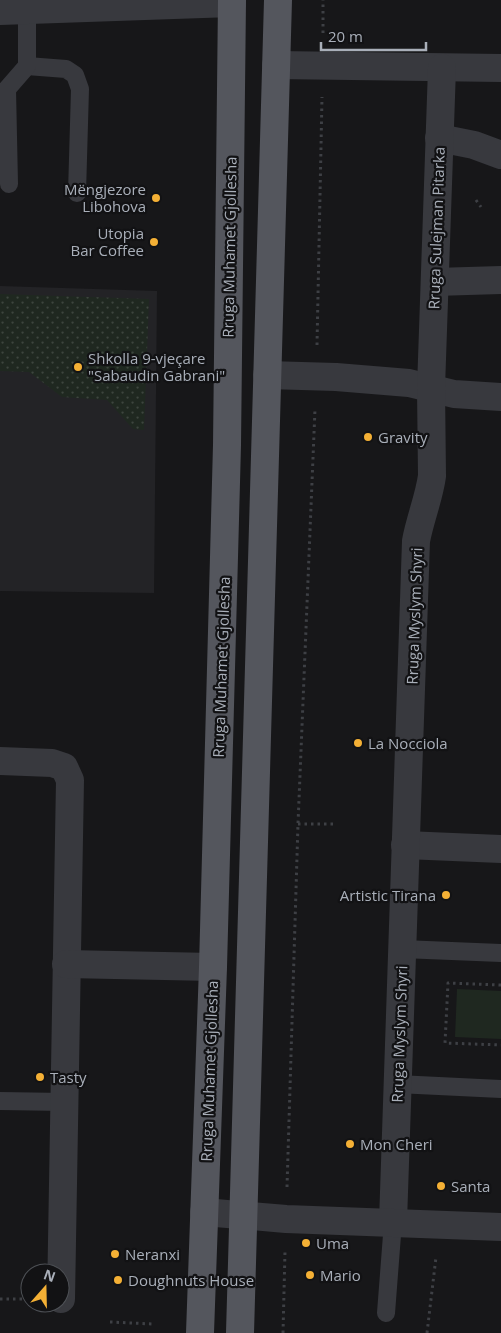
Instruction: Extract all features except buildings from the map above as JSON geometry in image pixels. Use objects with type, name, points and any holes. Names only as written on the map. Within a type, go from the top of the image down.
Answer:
[{"type":"main road","points":[[240,1333],[278,0]]},
{"type":"main road","name":"Rruga Muhamet Gjollesha","points":[[200,1333],[213,967],[228,427],[232,2]]},
{"type":"street","points":[[0,11],[232,2]]},
{"type":"street","points":[[276,66],[501,68]]},
{"type":"street","name":"Rruga Sulejman Pitarka","points":[[431,388],[442,68]]},
{"type":"street","points":[[439,138],[474,145],[501,155]]},
{"type":"street","points":[[435,282],[501,280]]},
{"type":"street","points":[[267,375],[316,376],[409,383],[454,394],[501,397]]},
{"type":"street","name":"Rruga Myslym Shyri","points":[[393,1222],[416,541],[432,476],[431,388]]},
{"type":"street","points":[[0,761],[52,762],[64,766],[70,780],[61,1263]]},
{"type":"street","points":[[405,845],[501,849]]},
{"type":"street","points":[[66,964],[213,967]]},
{"type":"street","points":[[204,1212],[286,1219],[501,1228]]},
{"type":"lane","points":[[9,184],[8,89],[27,66],[27,10]]},
{"type":"lane","points":[[27,66],[66,69],[75,75],[80,89],[77,193]]},
{"type":"lane","points":[[402,949],[501,953]]},
{"type":"lane","points":[[397,1084],[501,1088]]},
{"type":"lane","points":[[0,1102],[64,1102]]},
{"type":"lane","points":[[386,1313],[393,1222]]},
{"type":"path","points":[[283,1333],[298,824],[316,376],[323,0]]},
{"type":"path","points":[[476,200],[482,207]]},
{"type":"path","points":[[298,824],[335,824]]},
{"type":"path","points":[[501,985],[448,983],[446,1043],[501,1045]]},
{"type":"path","points":[[427,1333],[440,1224]]},
{"type":"path","points":[[0,1299],[20,1299]]},
{"type":"path","points":[[110,1322],[152,1324]]},
{"type":"shaded area","name":"Shkolla 9-vjeçare \"Sabaudin Gabrani\"","points":[[0,286],[157,291],[154,593],[0,591]]},
{"type":"shaded area","points":[[0,294],[149,299],[144,430],[133,429],[107,400],[62,397],[29,372],[0,371]]},
{"type":"shaded area","points":[[457,989],[501,991],[501,1039],[455,1037]]},
{"type":"place","name":"Mëngjezore Libohova","points":[[156,198]]},
{"type":"place","name":"Utopia Bar Coffee","points":[[154,242]]},
{"type":"place","name":"Shkolla 9-vjeçare \"Sabaudin Gabrani\"","points":[[78,367]]},
{"type":"place","name":"Gravity","points":[[368,437]]},
{"type":"place","name":"La Nocciola","points":[[358,743]]},
{"type":"place","name":"Artistic Tirana","points":[[446,895]]},
{"type":"place","name":"Tasty","points":[[40,1077]]},
{"type":"place","name":"Mon Cheri","points":[[350,1144]]},
{"type":"place","name":"Santa","points":[[441,1186]]},
{"type":"place","name":"Uma","points":[[306,1243]]},
{"type":"place","name":"Neranxi","points":[[115,1254]]},
{"type":"place","name":"Mario","points":[[310,1275]]},
{"type":"place","name":"Doughnuts House","points":[[118,1280]]}]
